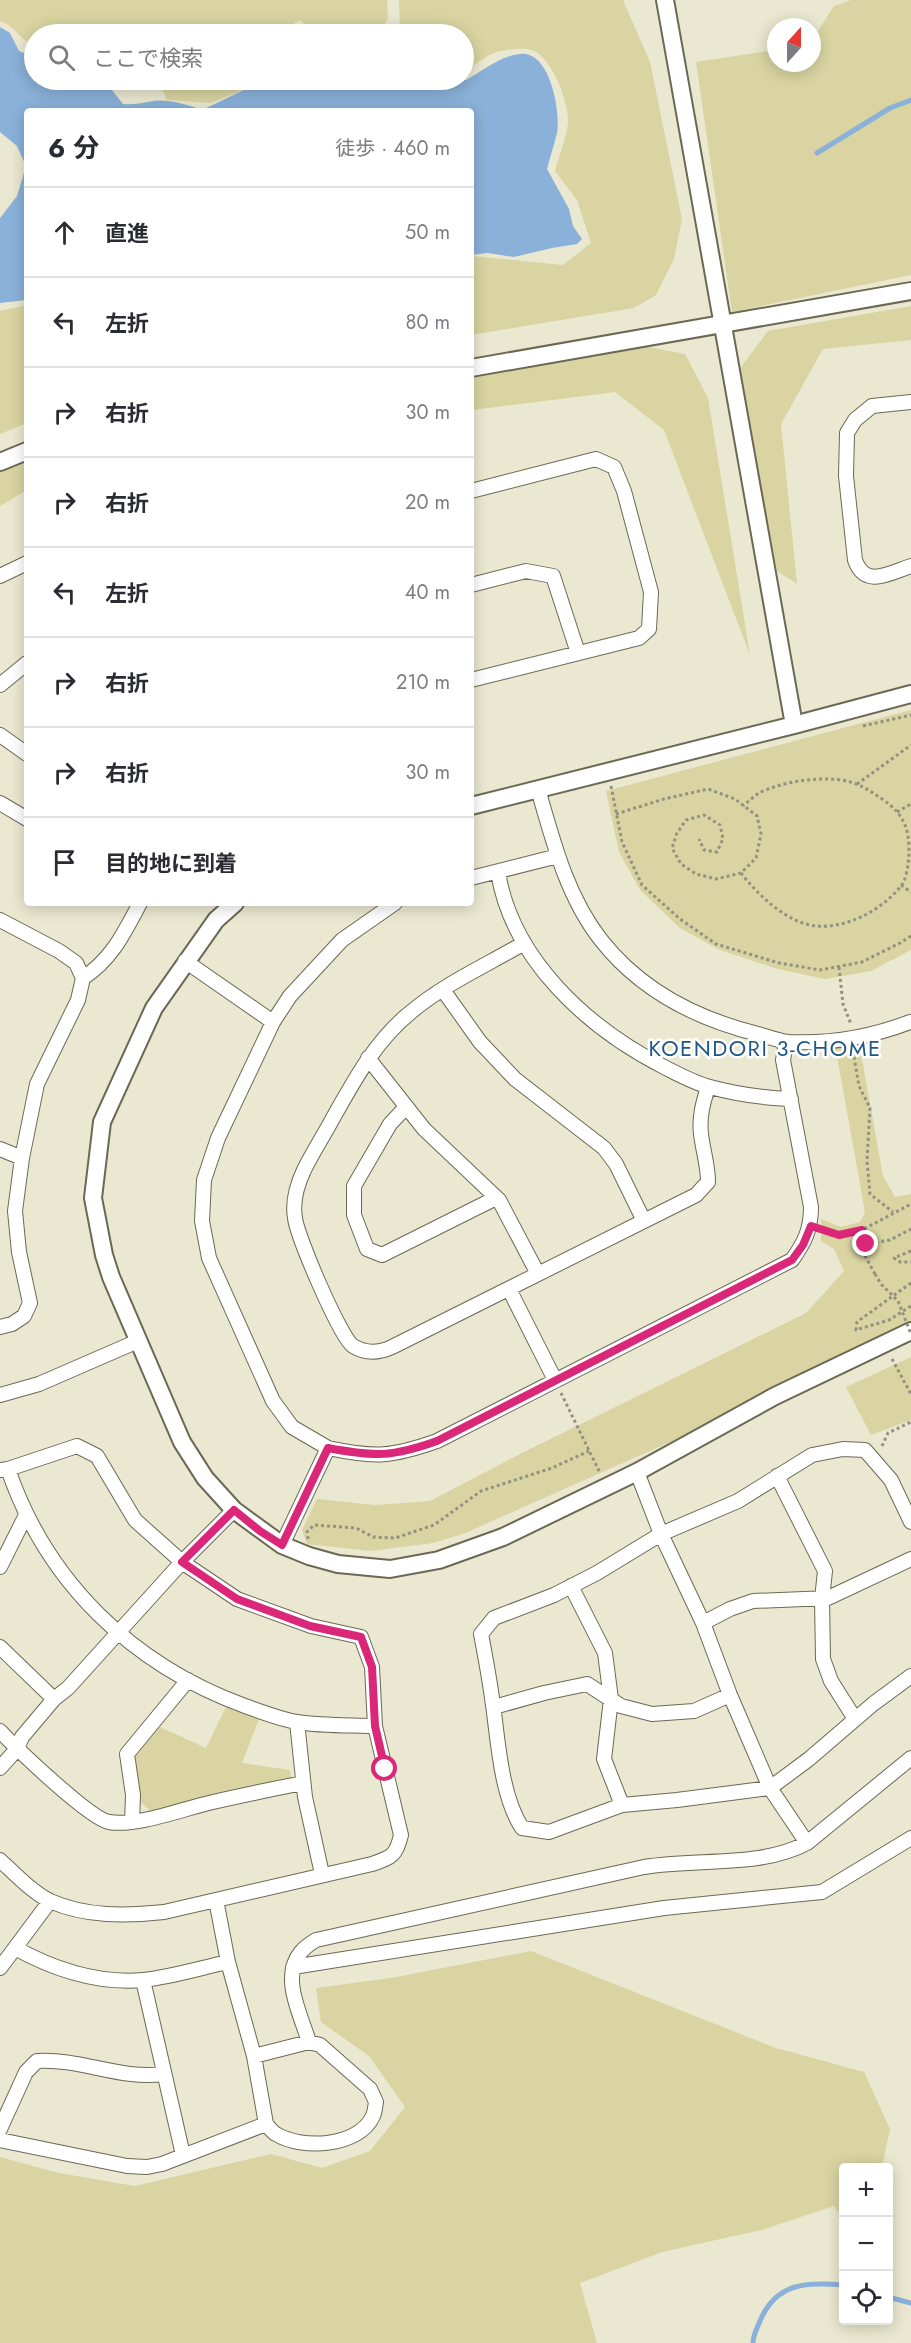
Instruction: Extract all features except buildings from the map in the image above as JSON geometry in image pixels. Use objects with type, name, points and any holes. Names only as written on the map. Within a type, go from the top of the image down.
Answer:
[{"type":"street","points":[[665,0],[794,725]]},
{"type":"street","points":[[474,367],[911,291]]},
{"type":"street","points":[[911,402],[872,406],[855,420],[845,441],[846,476],[855,560],[858,569],[867,577],[874,578],[911,566]]},
{"type":"street","points":[[0,462],[24,452]]},
{"type":"street","points":[[474,490],[596,459],[614,467],[624,491],[651,592],[649,629],[639,638],[474,679]]},
{"type":"street","points":[[0,576],[24,564]]},
{"type":"street","points":[[474,584],[526,571],[553,576],[578,653]]},
{"type":"street","points":[[0,685],[24,665]]},
{"type":"street","points":[[474,805],[911,694]]},
{"type":"street","points":[[0,735],[24,752]]},
{"type":"street","points":[[538,789],[558,856],[570,886],[600,939],[622,964],[671,1002],[730,1028],[786,1042],[853,1038],[911,1024]]},
{"type":"street","points":[[0,802],[24,817]]},
{"type":"street","points":[[474,877],[558,856]]},
{"type":"street","points":[[498,872],[500,886],[524,944],[555,984],[602,1028],[650,1060],[708,1087],[791,1099]]},
{"type":"street","points":[[83,978],[101,966],[123,935],[138,906]]},
{"type":"street","points":[[232,906],[216,920],[154,1008],[102,1122],[93,1198],[104,1255],[182,1442],[205,1478],[234,1510],[282,1545],[338,1564],[390,1569],[440,1560],[503,1537],[637,1472],[775,1396],[911,1332]]},
{"type":"street","points":[[391,906],[342,940],[290,996],[273,1022],[218,1138],[204,1180],[202,1221],[209,1258],[273,1401],[292,1427],[328,1448],[383,1456],[409,1451],[437,1441],[792,1260],[803,1245],[811,1226],[811,1207],[783,1060],[786,1042]]},
{"type":"street","points":[[0,920],[59,951],[76,963],[83,978],[78,1000],[37,1084],[22,1158],[15,1211],[19,1252],[30,1303],[24,1316],[12,1324],[0,1327]]},
{"type":"street","points":[[524,944],[443,990],[408,1014],[368,1058],[304,1170],[294,1203],[297,1229],[343,1335],[354,1346],[367,1352],[382,1352],[696,1195],[708,1182],[700,1112],[708,1087]]},
{"type":"street","points":[[185,961],[273,1022]]},
{"type":"street","points":[[443,990],[480,1042],[515,1079],[604,1148],[616,1164],[644,1221]]},
{"type":"street","points":[[368,1058],[437,1142],[496,1198],[510,1219],[538,1274]]},
{"type":"street","points":[[406,1107],[390,1124],[354,1186],[354,1215],[367,1249],[382,1255],[496,1198]]},
{"type":"street","points":[[0,1149],[22,1158]]},
{"type":"street","points":[[509,1289],[555,1380]]},
{"type":"street","points":[[0,1395],[39,1384],[138,1341]]},
{"type":"street","points":[[0,1860],[50,1901],[102,1915],[136,1915],[164,1912],[289,1884],[392,1857],[401,1835],[375,1726],[372,1667],[361,1637],[310,1626],[237,1599],[182,1562],[135,1520],[97,1456],[77,1446],[4,1470],[46,1551],[78,1593],[118,1634],[188,1680],[224,1698],[297,1722],[375,1726]]},
{"type":"street","points":[[282,1545],[328,1448]]},
{"type":"street","points":[[911,1522],[891,1480],[865,1450],[843,1449],[812,1455],[738,1501],[661,1534],[571,1586],[494,1618],[481,1634],[502,1765],[514,1815],[522,1828],[549,1832],[622,1805],[770,1788],[911,1676]]},
{"type":"street","points":[[637,1472],[661,1534],[703,1623],[730,1695],[770,1788],[807,1843]]},
{"type":"street","points":[[777,1476],[825,1571],[822,1599],[824,1659],[831,1681],[855,1719]]},
{"type":"street","points":[[0,1768],[54,1699],[68,1688],[182,1562],[234,1510]]},
{"type":"street","points":[[0,1567],[26,1515]]},
{"type":"street","points":[[703,1623],[730,1609],[753,1601],[828,1598],[911,1559]]},
{"type":"street","points":[[571,1586],[605,1653],[611,1699],[604,1759],[622,1805]]},
{"type":"street","points":[[0,1647],[54,1699]]},
{"type":"street","points":[[132,1822],[133,1794],[127,1754],[188,1680]]},
{"type":"street","points":[[494,1707],[587,1684],[621,1706],[652,1714],[694,1711],[730,1695]]},
{"type":"street","points":[[297,1722],[303,1783],[322,1874]]},
{"type":"street","points":[[0,1731],[17,1749],[76,1800],[107,1822],[132,1822],[303,1783]]},
{"type":"street","points":[[309,2042],[292,1984],[293,1967],[301,1951],[316,1940],[644,1867],[762,1859],[788,1853],[807,1843],[911,1758]]},
{"type":"street","points":[[293,1967],[664,1908],[822,1892],[911,1838]]},
{"type":"street","points":[[216,1900],[228,1962],[254,2056],[266,2124],[276,2134],[290,2139],[330,2143],[348,2138],[362,2130],[373,2116],[376,2102],[370,2089],[320,2045],[309,2042],[254,2056]]},
{"type":"street","points":[[0,1968],[50,1901]]},
{"type":"street","points":[[15,1948],[40,1961],[80,1976],[99,1980],[143,1980],[228,1962]]},
{"type":"street","points":[[143,1980],[183,2155]]},
{"type":"street","points":[[0,2128],[26,2072],[37,2061],[54,2060],[144,2076],[163,2074]]},
{"type":"street","points":[[0,2140],[127,2166],[147,2167],[162,2164],[266,2124]]},
{"type":"path","points":[[857,784],[911,745]]},
{"type":"path","points":[[741,873],[752,887],[774,907],[802,922],[817,926],[843,925],[862,918],[904,882],[911,836],[903,819],[889,803],[851,782],[825,778],[800,781],[760,792],[743,806]]},
{"type":"path","points":[[610,785],[622,842],[642,885],[689,926],[716,944],[779,963],[820,970],[862,962],[900,944],[911,936]]},
{"type":"path","points":[[616,814],[664,799],[708,789],[735,799],[757,816],[761,834],[756,858],[741,873],[716,879],[696,874],[681,864],[672,848],[677,833],[686,820],[704,816],[720,825],[723,839],[717,852],[704,850],[699,840]]},
{"type":"path","points":[[897,812],[911,804]]},
{"type":"path","points":[[901,885],[911,892]]},
{"type":"path","points":[[839,966],[843,1004],[850,1021],[853,1038],[855,1069],[859,1086],[870,1108],[867,1161],[870,1194],[893,1212]]},
{"type":"path","points":[[811,1226],[839,1235],[862,1230],[911,1204]]},
{"type":"path","points":[[866,1244],[890,1240],[911,1229]]},
{"type":"path","points":[[862,1230],[866,1244],[864,1254],[881,1284],[898,1301],[911,1332]]},
{"type":"path","points":[[911,1251],[894,1258],[900,1262],[911,1262]]},
{"type":"path","points":[[911,1283],[857,1322],[856,1330],[889,1320],[911,1306]]},
{"type":"path","points":[[891,1357],[911,1394]]},
{"type":"path","points":[[555,1380],[600,1473]]},
{"type":"path","points":[[875,1462],[888,1433],[911,1422]]},
{"type":"path","points":[[314,1542],[308,1539],[307,1532],[314,1525],[356,1528],[373,1537],[395,1538],[420,1531],[434,1525],[481,1491],[552,1468],[589,1451]]},
{"type":"shaded area","points":[[0,0],[387,0],[388,19],[385,24],[304,24],[300,20],[293,24],[24,24],[24,39],[10,26],[0,21]]},
{"type":"shaded area","points":[[399,0],[623,0],[650,62],[682,219],[674,259],[656,295],[634,308],[474,335],[474,256],[563,265],[591,243],[577,200],[555,171],[568,122],[565,102],[551,68],[536,52],[528,49],[500,51],[488,55],[474,65],[474,24],[400,24]]},
{"type":"shaded area","points":[[851,0],[911,0],[911,275],[732,312],[696,62],[767,51],[767,72],[821,72],[821,26],[834,6]]},
{"type":"shaded area","points":[[163,90],[243,90],[211,103],[167,100]]},
{"type":"shaded area","points":[[24,306],[24,424],[0,434],[0,311]]},
{"type":"shaded area","points":[[911,306],[911,340],[823,349],[781,424],[797,584],[777,571],[738,371],[768,331]]},
{"type":"shaded area","points":[[648,347],[685,354],[708,398],[750,655],[664,430],[615,392],[474,410],[474,377]]},
{"type":"shaded area","points":[[24,463],[24,492],[0,506],[0,473]]},
{"type":"shaded area","points":[[911,710],[911,950],[871,971],[825,979],[778,969],[720,950],[680,928],[640,890],[619,852],[606,791]]},
{"type":"shaded area","points":[[859,1042],[883,1176],[895,1197],[911,1194],[911,1335],[463,1534],[433,1543],[370,1551],[307,1544],[302,1530],[317,1499],[375,1505],[430,1501],[806,1313],[844,1271],[834,1249],[821,1241],[821,1219],[841,1227],[860,1222],[865,1212],[835,1045]]},
{"type":"shaded area","points":[[911,1357],[911,1420],[871,1435],[846,1387]]},
{"type":"shaded area","points":[[226,1707],[259,1719],[242,1763],[290,1770],[291,1778],[150,1811],[140,1801],[134,1758],[160,1727],[206,1748]]},
{"type":"shaded area","points":[[531,1951],[776,2048],[864,2072],[890,2129],[883,2163],[839,2163],[839,2214],[834,2206],[761,2230],[662,2252],[580,2283],[597,2343],[0,2343],[0,2157],[59,2173],[135,2186],[271,2154],[322,2168],[370,2151],[405,2107],[369,2056],[321,2022],[316,1988],[391,1978]]},
{"type":"water","points":[[0,27],[10,33],[19,51],[24,53],[24,90],[112,90],[123,104],[165,101],[196,108],[24,108],[24,162],[17,146],[0,132]]},
{"type":"water","points":[[513,55],[530,55],[546,72],[557,111],[557,133],[547,169],[569,209],[573,226],[582,239],[577,244],[514,257],[487,253],[474,255],[474,108],[206,108],[244,90],[474,90],[474,75]]},
{"type":"water","points":[[24,173],[24,300],[0,303],[0,218],[17,196]]},
{"type":"waterway","points":[[817,153],[890,108],[911,100]]},
{"type":"waterway","points":[[753,2343],[755,2332],[767,2308],[775,2298],[794,2287],[818,2284],[839,2285]]},
{"type":"waterway","points":[[893,2298],[911,2303]]},
{"type":"district","name":"KOENDORI 3-CHOME","points":[[765,1048]]},
{"type":"route","points":[[385,1769],[375,1726],[372,1667],[361,1637],[310,1626],[237,1599],[182,1562],[234,1510],[282,1545],[328,1448],[383,1456],[409,1451],[437,1441],[792,1260],[803,1245],[811,1226],[839,1235],[862,1230],[866,1244]]}]
